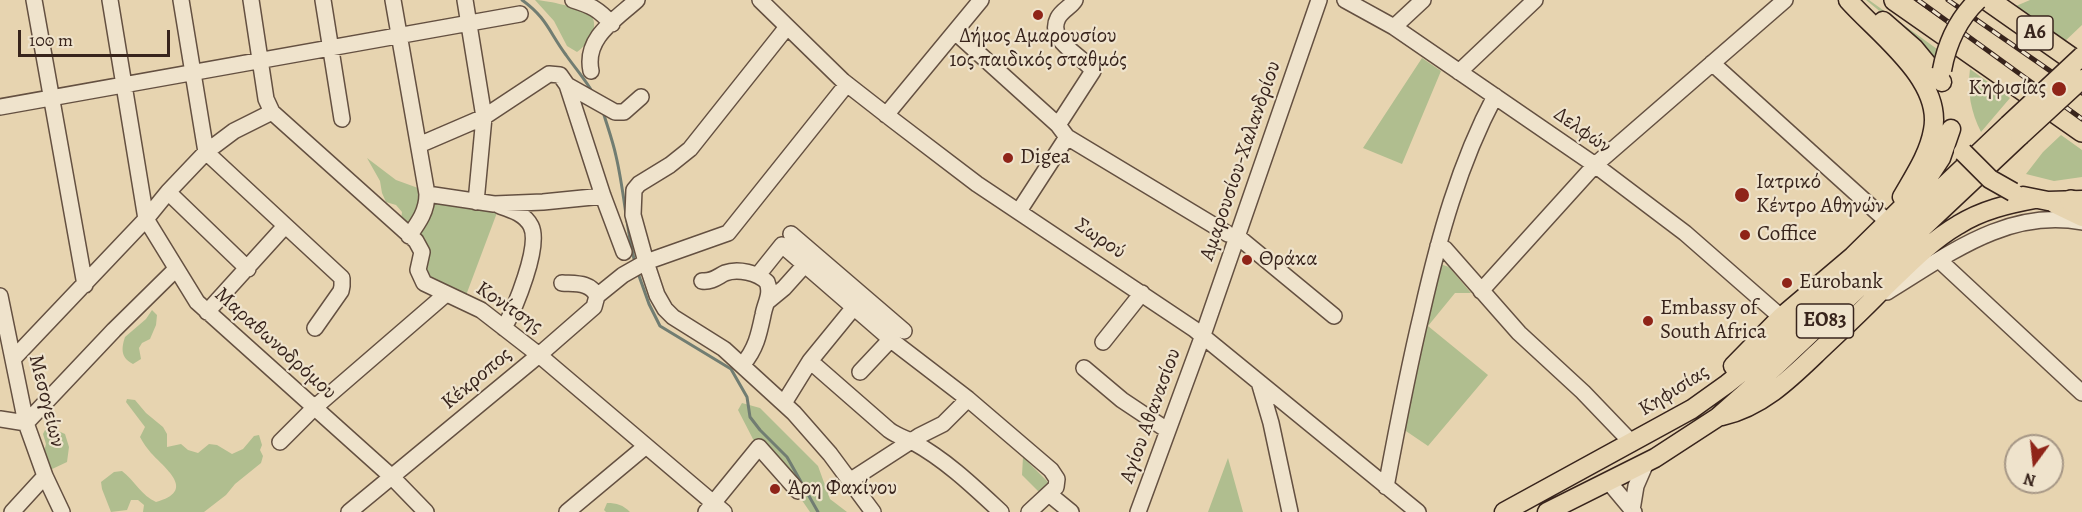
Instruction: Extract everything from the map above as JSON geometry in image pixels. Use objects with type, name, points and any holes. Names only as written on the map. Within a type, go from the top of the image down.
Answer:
[{"type":"highway","name":"Α6","points":[[1895,0],[2082,130]]},
{"type":"highway","name":"Α6","points":[[1988,0],[2082,66]]},
{"type":"main road","points":[[1848,0],[1912,66],[1924,84],[1935,117],[1923,161],[1888,222]]},
{"type":"main road","points":[[1855,0],[1914,48],[1942,77]]},
{"type":"main road","points":[[1978,0],[1953,34],[1945,57],[1942,77],[1944,107],[1952,133],[1964,153],[1980,171],[2000,186],[2035,199],[2079,206]]},
{"type":"main road","name":"Κηφισίας","points":[[1547,512],[1646,463],[1676,446],[1718,417],[1777,365],[2014,130],[2082,56]]},
{"type":"main road","name":"Κηφισίας","points":[[1504,512],[1632,443],[1708,398],[1766,353],[2014,130],[2082,79]]},
{"type":"main road","points":[[1708,398],[1722,377],[1781,317],[1853,256],[1931,176],[1952,133]]},
{"type":"main road","points":[[1718,417],[1749,407],[1770,395],[1808,362],[1918,254],[1959,224],[1997,207],[2035,199]]},
{"type":"street","points":[[34,0],[85,285]]},
{"type":"street","name":"Μαραθωνοδρόμου","points":[[110,0],[146,219],[176,269],[197,302],[207,312],[392,477],[426,512]]},
{"type":"street","points":[[181,0],[206,152],[339,274],[343,281],[341,291],[315,328]]},
{"type":"street","points":[[14,360],[206,152],[234,131],[272,112],[266,99],[251,0]]},
{"type":"street","points":[[323,0],[342,119]]},
{"type":"street","points":[[393,0],[427,194],[427,206],[422,218],[409,236]]},
{"type":"street","points":[[465,0],[484,117],[476,202]]},
{"type":"street","points":[[573,0],[592,5],[601,11],[612,24]]},
{"type":"street","points":[[591,71],[589,61],[597,37],[637,0]]},
{"type":"street","name":"Σωρού","points":[[760,0],[847,84],[886,115],[970,179],[1202,335],[1418,512]]},
{"type":"street","points":[[886,115],[981,0]]},
{"type":"street","points":[[1019,211],[1093,71],[1060,40],[1056,32],[1059,17],[1075,0]]},
{"type":"street","name":"Αμαρουσίου-Χαλανδρίου","points":[[1202,335],[1310,0]]},
{"type":"street","name":"Αμαρουσίου-Χαλανδρίου","points":[[1233,235],[1319,0]]},
{"type":"street","name":"Δελφών","points":[[1345,0],[1394,27],[1595,165],[1685,232],[1781,317]]},
{"type":"street","points":[[1394,27],[1423,0]]},
{"type":"street","points":[[1459,72],[1535,0]]},
{"type":"street","points":[[1481,291],[1595,165],[1785,0]]},
{"type":"street","points":[[0,107],[520,14]]},
{"type":"street","points":[[787,27],[690,148],[670,165],[639,184],[634,190],[633,215],[657,295],[665,309],[673,317],[742,364],[784,403],[815,435],[873,512]]},
{"type":"street","points":[[955,32],[1062,131],[1233,235],[1334,316]]},
{"type":"street","points":[[1712,63],[1888,222]]},
{"type":"street","points":[[419,145],[484,117],[549,74],[615,112],[624,112],[641,97]]},
{"type":"street","points":[[563,80],[624,252]]},
{"type":"street","name":"Κέκροπος","points":[[349,512],[539,355],[594,307],[597,296],[623,276],[646,262],[728,233],[847,84]]},
{"type":"street","points":[[1386,487],[1410,360],[1438,246],[1470,146],[1495,96]]},
{"type":"street","name":"Κονίτσης","points":[[272,112],[416,241],[422,252],[418,264],[420,277],[424,283],[482,310],[646,446],[715,509]]},
{"type":"street","points":[[168,192],[248,269]]},
{"type":"street","points":[[427,194],[494,204],[603,196]]},
{"type":"street","points":[[494,204],[525,218],[531,227],[533,236],[524,281],[504,328]]},
{"type":"street","points":[[1872,301],[1969,241],[1996,230],[2045,220],[2082,222]]},
{"type":"street","points":[[207,312],[285,226]]},
{"type":"street","points":[[758,275],[786,240],[897,335],[1055,475],[1056,487],[1029,512]]},
{"type":"street","points":[[1438,246],[1445,249],[1519,333],[1583,392],[1632,443]]},
{"type":"street","points":[[767,302],[784,288],[809,259]]},
{"type":"street","points":[[1939,261],[2082,393]]},
{"type":"street","points":[[0,419],[26,423],[114,330],[176,269]]},
{"type":"street","points":[[702,281],[711,281],[733,272],[742,271],[758,275],[769,286],[756,344],[742,364]]},
{"type":"street","points":[[562,283],[589,286],[597,296]]},
{"type":"street","points":[[1103,342],[1142,293]]},
{"type":"street","points":[[280,442],[314,408],[446,294]]},
{"type":"street","name":"Μεσογείων","points":[[0,296],[26,423],[45,476],[62,512]]},
{"type":"street","points":[[784,403],[810,361],[858,302]]},
{"type":"street","points":[[860,372],[897,335]]},
{"type":"street","name":"Αγίου Αθανασίου","points":[[1138,512],[1202,335]]},
{"type":"street","points":[[810,361],[896,435],[912,441],[964,478],[1001,512]]},
{"type":"street","points":[[1084,368],[1122,400],[1167,430]]},
{"type":"street","points":[[1259,382],[1290,512]]},
{"type":"street","points":[[851,480],[943,424],[968,399]]},
{"type":"street","points":[[1270,423],[1286,404]]},
{"type":"street","points":[[567,512],[646,446]]},
{"type":"street","points":[[715,509],[759,447],[798,491]]},
{"type":"street","points":[[1633,511],[1636,486],[1646,463]]},
{"type":"street","points":[[12,512],[45,476]]},
{"type":"street","points":[[1608,481],[1633,511]]},
{"type":"street","points":[[1049,494],[1071,512]]},
{"type":"green space","points":[[535,0],[573,7],[590,14],[594,25],[587,43],[577,52],[567,46],[554,21]]},
{"type":"green space","points":[[1866,0],[1944,54],[1942,67],[1920,44]]},
{"type":"green space","points":[[2030,0],[2082,0],[2082,25],[2061,45],[2009,9]]},
{"type":"green space","points":[[1422,58],[1441,71],[1402,164],[1363,148]]},
{"type":"green space","points":[[1970,69],[2010,98],[1981,132],[1971,102]]},
{"type":"green space","points":[[2061,135],[2082,150],[2082,177],[2054,181],[2026,174],[2043,152]]},
{"type":"green space","points":[[367,158],[396,180],[418,188],[418,209],[408,227],[401,220],[402,212],[396,205],[386,202],[380,181]]},
{"type":"green space","points":[[432,201],[498,210],[465,298],[423,276],[416,233]]},
{"type":"green space","points":[[1443,265],[1449,267],[1471,293],[1455,293],[1428,326],[1488,375],[1428,446],[1400,427],[1437,267]]},
{"type":"green space","points":[[152,310],[157,315],[156,325],[150,339],[142,343],[139,348],[141,359],[133,364],[126,359],[123,353],[125,337],[146,319]]},
{"type":"green space","points":[[127,399],[135,400],[163,427],[167,434],[167,447],[181,444],[188,450],[198,453],[209,444],[217,445],[232,454],[243,449],[254,436],[259,435],[262,445],[260,450],[263,456],[261,463],[204,512],[143,512],[144,505],[138,500],[131,500],[127,510],[111,512],[101,482],[114,472],[122,471],[146,496],[156,502],[168,497],[174,492],[176,486],[170,473],[141,439],[145,427],[126,402]]},
{"type":"green space","points":[[742,403],[760,408],[818,466],[830,499],[847,512],[810,512],[766,448],[754,441],[738,410]]},
{"type":"green space","points":[[45,430],[56,430],[65,434],[69,447],[67,462],[50,470],[44,452],[46,444],[43,434]]},
{"type":"green space","points":[[1023,457],[1049,483],[1039,492],[1022,475]]},
{"type":"green space","points":[[1228,458],[1243,512],[1208,512]]},
{"type":"green space","points":[[607,503],[620,505],[630,512],[606,512],[604,510]]},
{"type":"waterway","points":[[522,0],[542,19],[593,93]]},
{"type":"waterway","points":[[604,115],[619,169],[634,259]]},
{"type":"waterway","points":[[638,273],[660,326],[731,369],[747,397],[750,417],[787,457],[818,512]]},
{"type":"railway","points":[[1918,0],[2082,119]]},
{"type":"railway","points":[[1948,0],[2082,93]]},
{"type":"place","name":"Δήμος Αμαρουσίου 1ος παιδικός σταθμός","points":[[1038,15]]},
{"type":"place","name":"Κηφισίας","points":[[2059,89]]},
{"type":"place","name":"Digea","points":[[1008,158]]},
{"type":"place","name":"Ιατρικό Κέντρο Αθηνών","points":[[1742,195]]},
{"type":"place","name":"Coffice","points":[[1745,235]]},
{"type":"place","name":"Θράκα","points":[[1247,260]]},
{"type":"place","name":"Eurobank","points":[[1787,283]]},
{"type":"place","name":"Embassy of South Africa","points":[[1648,321]]},
{"type":"place","name":"Άρη Φακίνου","points":[[775,489]]}]
